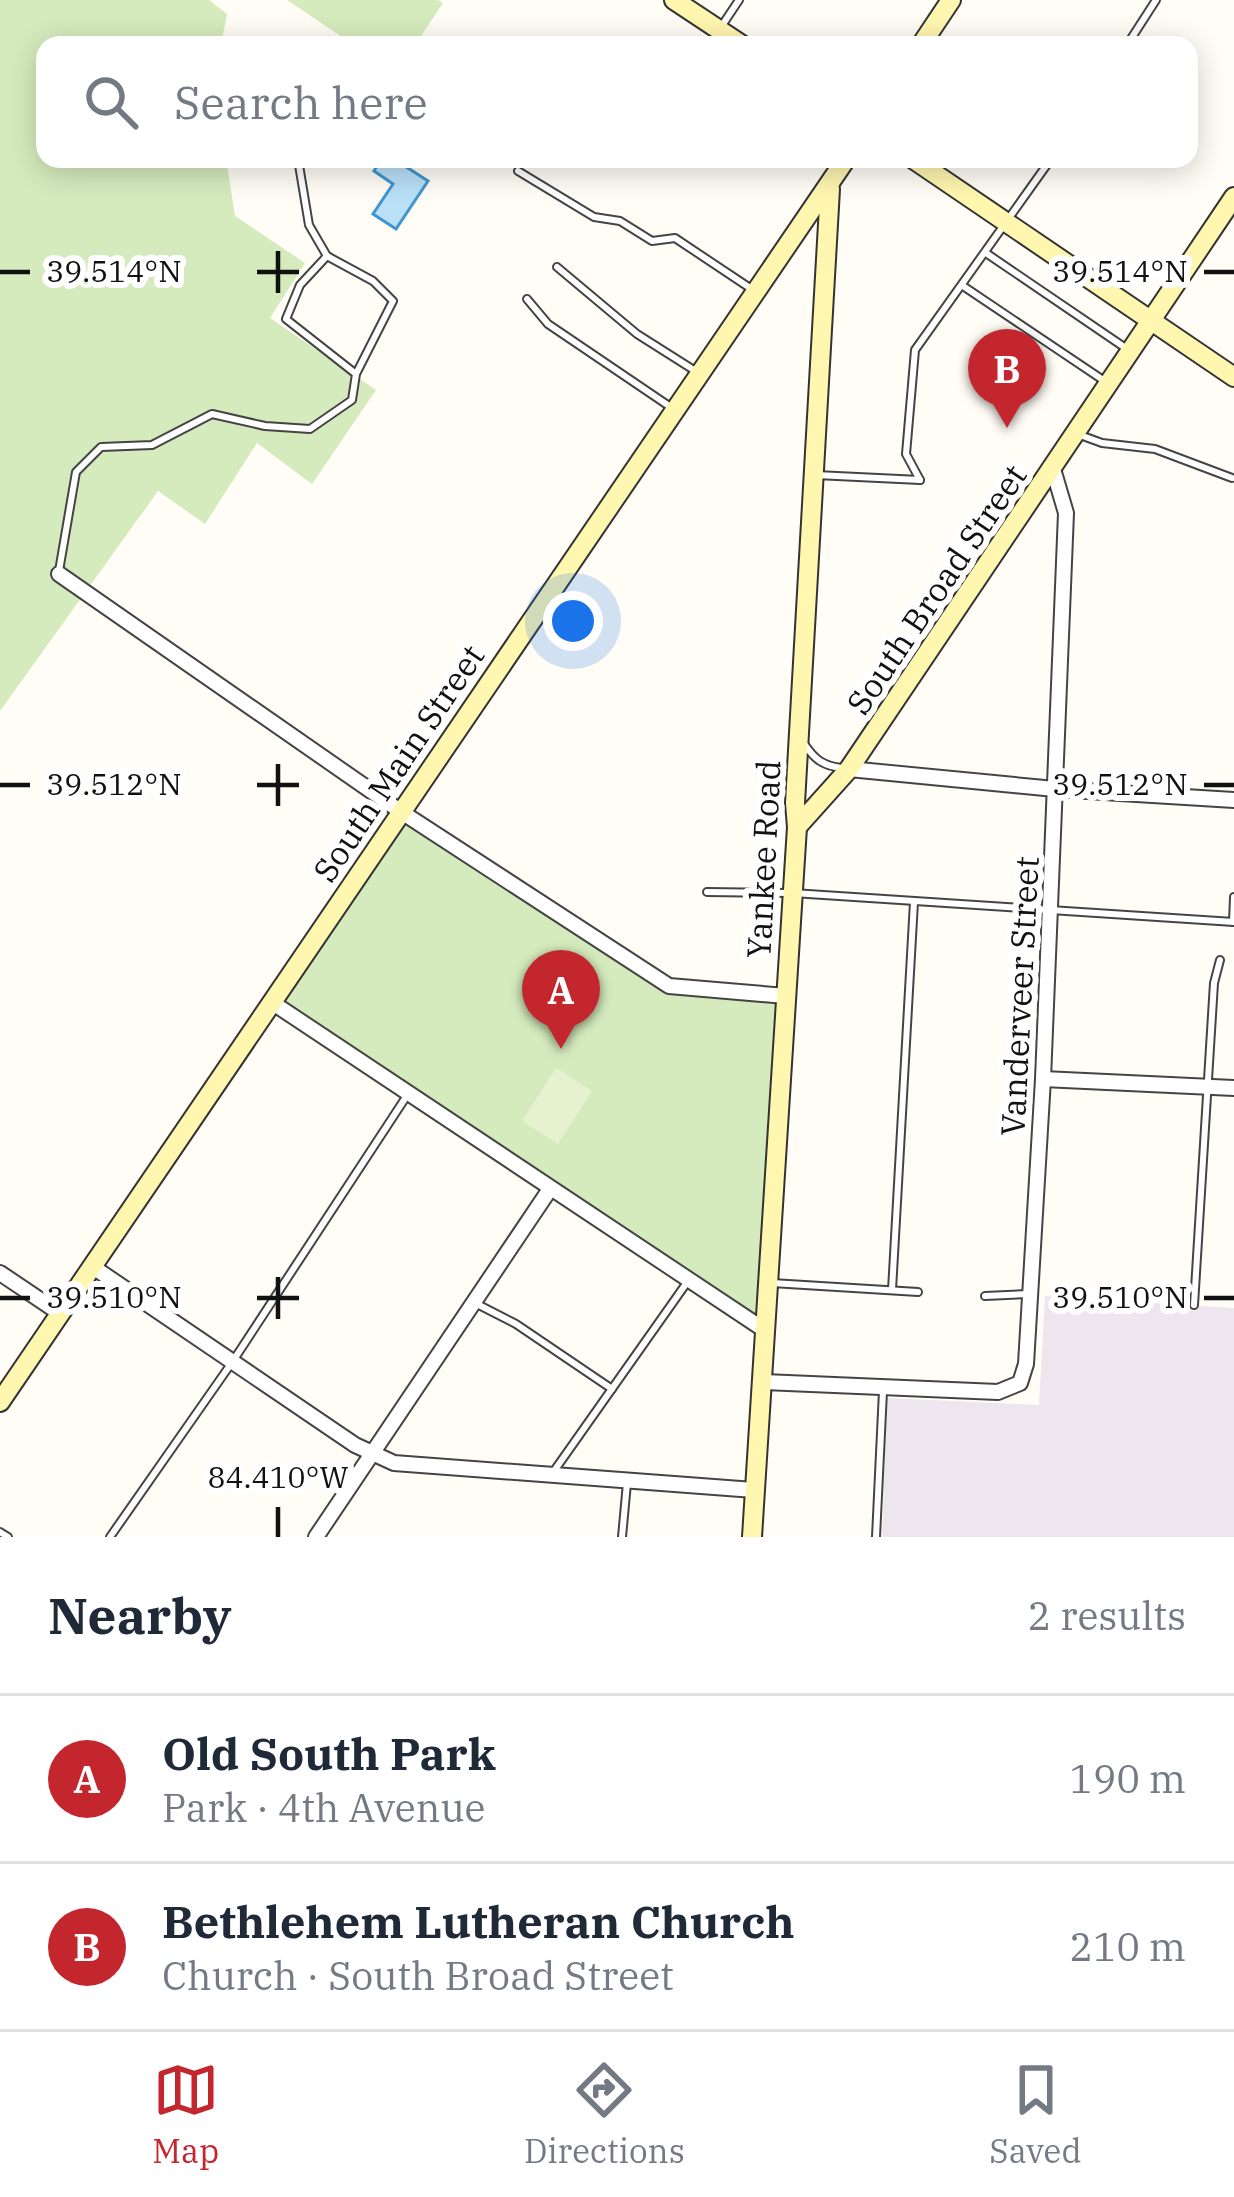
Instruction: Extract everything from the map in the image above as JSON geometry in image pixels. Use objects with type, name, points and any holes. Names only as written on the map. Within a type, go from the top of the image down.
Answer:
[{"type":"street","points":[[674,0],[728,36]]},
{"type":"street","points":[[927,36],[951,0]]},
{"type":"street","name":"South Main Street","points":[[0,1402],[840,168]]},
{"type":"street","points":[[926,168],[1234,377]]},
{"type":"street","name":"Yankee Road","points":[[752,1537],[797,827],[794,803],[830,184]]},
{"type":"street","name":"South Broad Street","points":[[797,827],[849,769],[1234,197]]},
{"type":"street","name":"Vanderveer Street","points":[[884,1387],[998,1392],[1020,1383],[1026,1364],[1043,1079],[1066,513],[1053,469]]},
{"type":"street","points":[[59,574],[400,812],[669,986],[786,996]]},
{"type":"street","points":[[849,769],[1234,800]]},
{"type":"street","points":[[273,1003],[766,1331]]},
{"type":"street","points":[[1043,1079],[1234,1088]]},
{"type":"street","points":[[316,1537],[550,1189]]},
{"type":"street","points":[[93,1267],[374,1456],[394,1462],[754,1490]]},
{"type":"street","points":[[0,1273],[61,1314]]},
{"type":"street","points":[[764,1382],[884,1387]]},
{"type":"lane","points":[[719,30],[740,0]]},
{"type":"lane","points":[[1132,36],[1156,0]]},
{"type":"lane","points":[[59,574],[76,472],[101,447],[152,446],[212,414],[310,430],[352,400],[356,374],[393,301],[373,281],[327,256],[309,225],[300,168]]},
{"type":"lane","points":[[814,476],[920,480],[906,454],[915,350],[1045,168]]},
{"type":"lane","points":[[518,171],[594,218],[620,221],[652,242],[675,238],[756,292]]},
{"type":"lane","points":[[986,253],[1131,352]]},
{"type":"lane","points":[[327,256],[300,285],[286,319],[356,374]]},
{"type":"lane","points":[[557,267],[637,334],[700,374]]},
{"type":"lane","points":[[962,285],[1109,384]]},
{"type":"lane","points":[[527,299],[548,324],[675,410]]},
{"type":"lane","points":[[1076,434],[1102,443],[1155,449],[1232,478]]},
{"type":"lane","points":[[800,737],[813,758],[828,767],[849,769]]},
{"type":"lane","points":[[707,892],[793,893],[1233,922],[1234,897]]},
{"type":"lane","points":[[892,1290],[914,902]]},
{"type":"lane","points":[[1195,1305],[1214,983],[1220,960]]},
{"type":"lane","points":[[110,1537],[233,1361],[408,1094]]},
{"type":"lane","points":[[552,1474],[689,1280]]},
{"type":"lane","points":[[768,1282],[918,1292]]},
{"type":"lane","points":[[985,1296],[1029,1294]]},
{"type":"lane","points":[[475,1303],[516,1324],[612,1389]]},
{"type":"lane","points":[[876,1537],[884,1387]]},
{"type":"lane","points":[[622,1537],[627,1480]]},
{"type":"lane","points":[[0,1532],[8,1537]]},
{"type":"shaded area","points":[[1045,1296],[1234,1308],[1234,1537],[882,1537],[887,1398],[1039,1405]]},
{"type":"green space","points":[[0,0],[209,0],[227,14],[223,36],[36,36],[36,168],[227,168],[235,216],[305,263],[270,318],[376,390],[312,484],[257,443],[205,524],[158,491],[0,711]]},
{"type":"green space","points":[[287,0],[443,3],[421,36],[341,36]]},
{"type":"green space","points":[[400,811],[668,986],[786,996],[766,1331],[273,1003]]},
{"type":"green space","points":[[556,1068],[592,1091],[558,1144],[522,1121]]},
{"type":"water","points":[[408,168],[428,181],[396,229],[373,214],[393,184],[374,171]]},
{"type":"place","name":"Bethlehem Lutheran Church","points":[[1007,428]]},
{"type":"place","name":"Old South Park","points":[[561,1049]]}]
